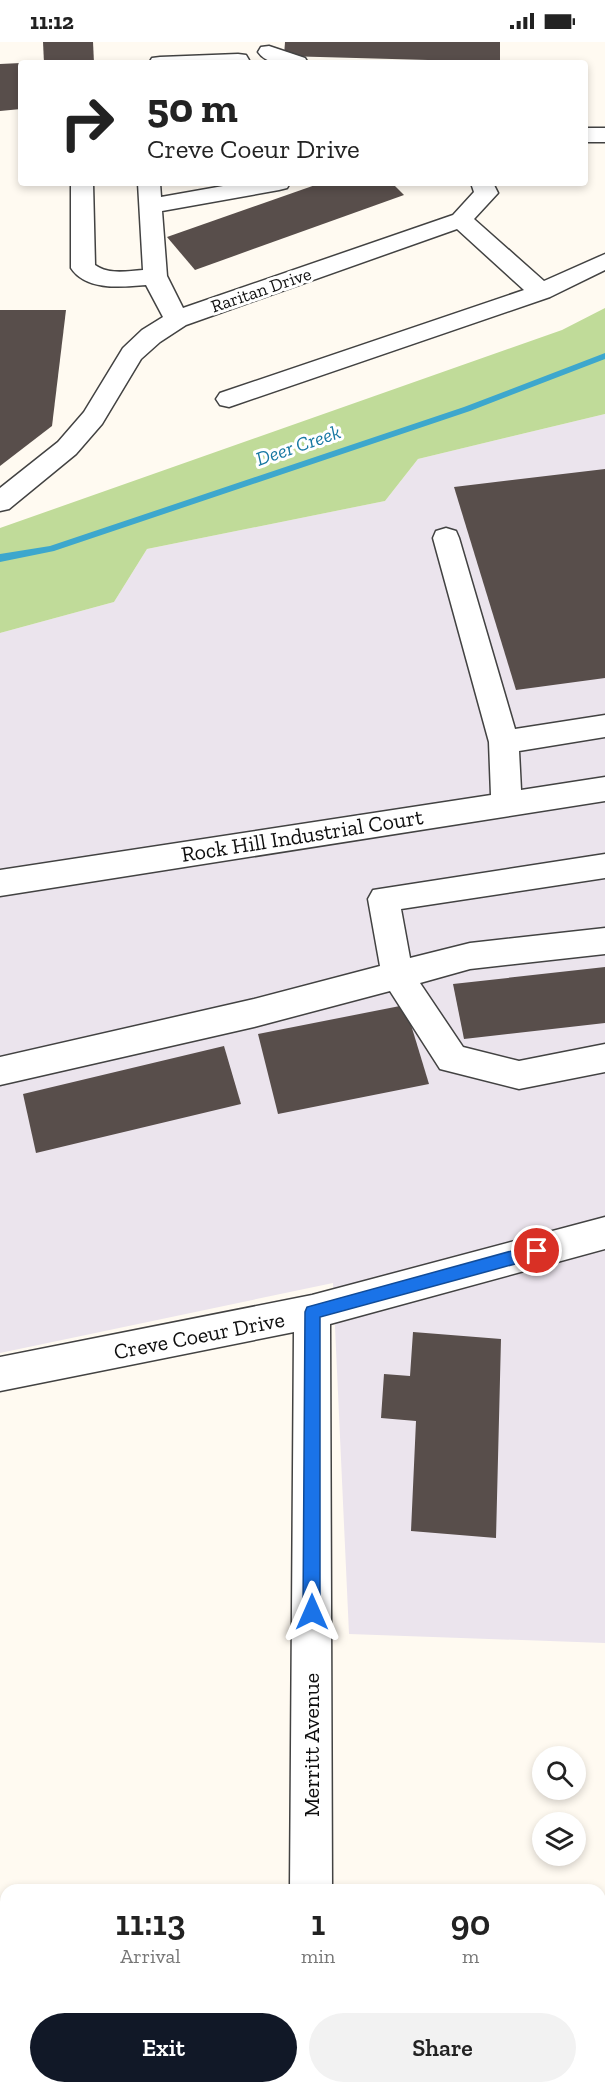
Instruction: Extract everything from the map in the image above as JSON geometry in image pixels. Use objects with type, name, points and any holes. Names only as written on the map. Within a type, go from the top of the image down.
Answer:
[{"type":"street","points":[[269,52],[289,60]]},
{"type":"street","points":[[588,135],[605,135]]},
{"type":"street","points":[[82,186],[83,268],[90,275],[102,278],[155,276]]},
{"type":"street","points":[[177,319],[159,289],[155,276],[150,195],[247,186]]},
{"type":"street","name":"Raritan Drive","points":[[0,501],[67,448],[93,418],[132,354],[151,336],[177,319],[461,220],[491,186]]},
{"type":"street","points":[[461,220],[541,292]]},
{"type":"street","points":[[229,399],[541,292],[605,261]]},
{"type":"street","points":[[446,538],[504,742],[506,803]]},
{"type":"street","points":[[504,742],[605,726]]},
{"type":"street","name":"Rock Hill Industrial Court","points":[[0,883],[605,789]]},
{"type":"street","points":[[605,866],[384,899],[397,975],[452,1059],[519,1075],[605,1058]]},
{"type":"street","points":[[0,1071],[254,1013],[470,956],[605,941]]},
{"type":"street","name":"Creve Coeur Drive","points":[[0,1374],[312,1312],[605,1233]]},
{"type":"street","name":"Merritt Avenue","points":[[311,1884],[312,1312]]},
{"type":"shaded area","points":[[605,414],[605,1643],[349,1634],[333,1283],[0,1353],[0,633],[114,602],[147,549],[385,501],[418,459]]},
{"type":"green space","points":[[605,308],[605,414],[418,459],[385,501],[147,549],[114,602],[0,633],[0,528],[562,330]]},
{"type":"building","points":[[43,42],[93,42],[94,60],[44,60]]},
{"type":"building","points":[[285,42],[500,42],[500,60],[284,56]]},
{"type":"building","points":[[18,63],[18,109],[0,111],[0,64]]},
{"type":"building","points":[[312,186],[395,186],[404,195],[195,270],[167,237]]},
{"type":"building","points":[[0,310],[66,310],[52,426],[0,466]]},
{"type":"building","points":[[605,469],[605,678],[516,690],[454,487]]},
{"type":"building","points":[[605,967],[605,1023],[464,1039],[453,984]]},
{"type":"building","points":[[405,1005],[429,1084],[278,1114],[258,1034]]},
{"type":"building","points":[[224,1046],[241,1104],[36,1153],[23,1094]]},
{"type":"building","points":[[413,1332],[501,1339],[496,1538],[411,1531],[416,1421],[381,1418],[384,1374],[410,1376]]},
{"type":"waterway","name":"Deer Creek","points":[[0,558],[51,549],[467,409],[605,356]]},
{"type":"route","points":[[312,1612],[312,1312],[537,1251]]}]
